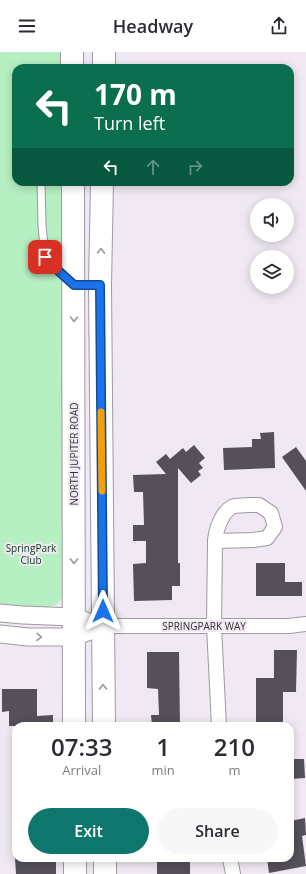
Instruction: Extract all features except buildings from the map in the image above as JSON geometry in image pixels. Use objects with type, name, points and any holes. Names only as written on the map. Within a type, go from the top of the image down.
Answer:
[{"type":"main road","points":[[72,52],[72,64]]},
{"type":"main road","points":[[104,52],[104,64]]},
{"type":"main road","name":"NORTH JUPITER ROAD","points":[[73,186],[74,722]]},
{"type":"main road","points":[[102,186],[100,285],[104,722]]},
{"type":"main road","points":[[74,285],[100,285]]},
{"type":"main road","points":[[75,862],[75,874]]},
{"type":"main road","points":[[105,862],[105,874]]},
{"type":"street","points":[[215,541],[214,626],[219,722]]},
{"type":"street","name":"SPRINGPARK WAY","points":[[0,613],[29,616],[74,627]]},
{"type":"street","name":"SPRINGPARK WAY","points":[[0,634],[28,637],[74,627],[103,626],[289,626],[306,624]]},
{"type":"street","points":[[231,862],[233,874]]},
{"type":"lane","points":[[41,186],[42,225],[45,257],[74,285]]},
{"type":"green space","name":"SpringPark Club","points":[[0,52],[60,52],[61,64],[12,64],[12,186],[61,186],[63,595],[58,604],[47,608],[0,604]]},
{"type":"slow traffic","points":[[101,412],[102,491]]},
{"type":"route","points":[[45,257],[74,285],[100,285],[103,611]]}]
